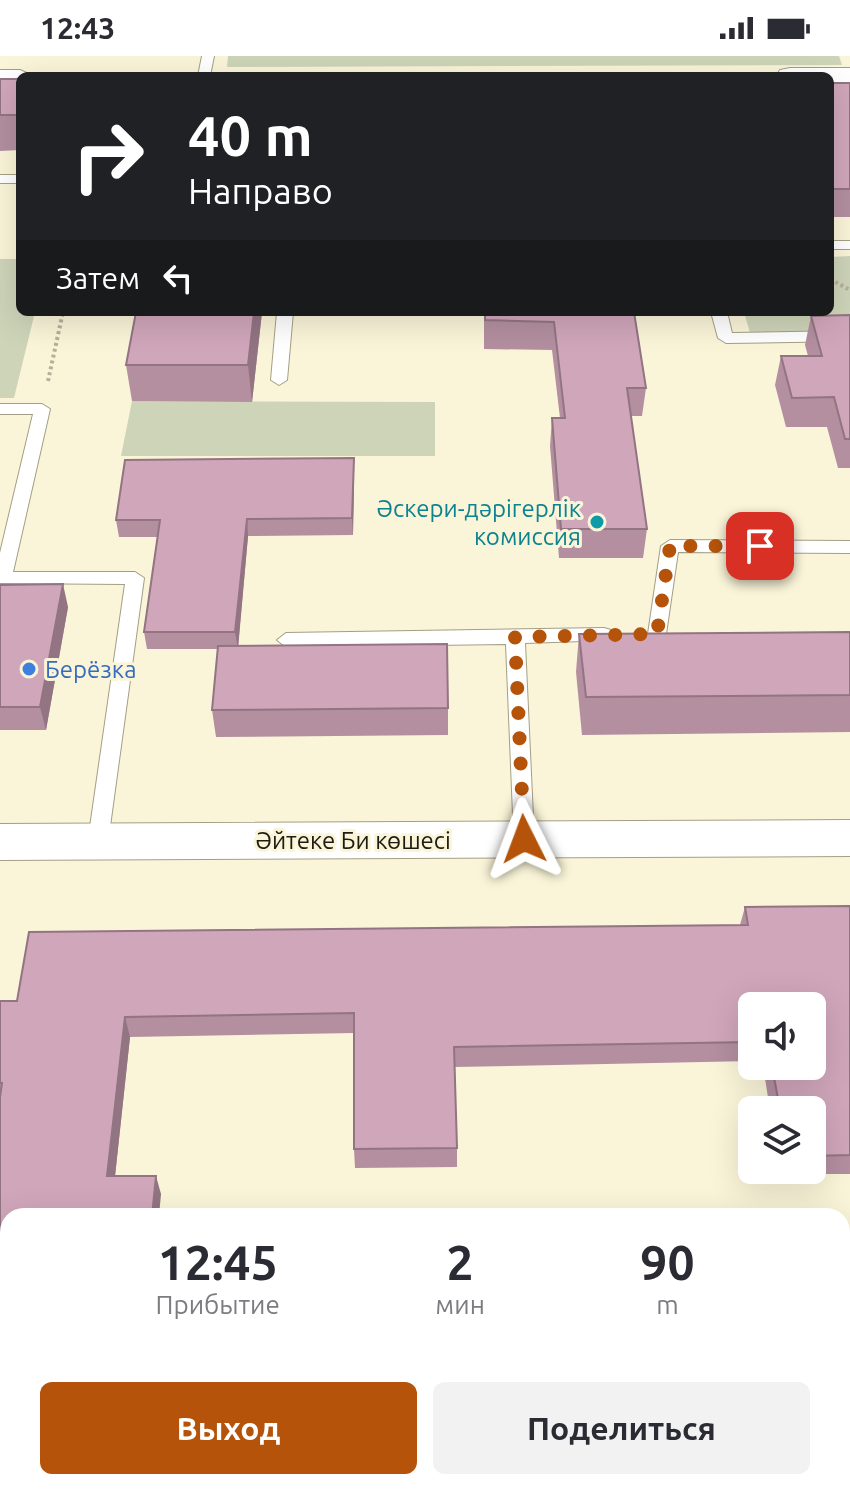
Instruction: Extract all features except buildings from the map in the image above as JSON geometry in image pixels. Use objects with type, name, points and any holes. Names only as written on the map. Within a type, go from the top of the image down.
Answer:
[{"type":"street","name":"Әйтеке Би көшесі","points":[[0,842],[850,838]]},
{"type":"lane","points":[[279,380],[285,316]]},
{"type":"lane","points":[[720,316],[726,338],[850,336]]},
{"type":"lane","points":[[0,409],[42,409],[3,578],[135,578],[98,841]]},
{"type":"lane","points":[[286,640],[649,634],[670,546],[850,547]]},
{"type":"lane","points":[[515,637],[524,839]]},
{"type":"path","points":[[42,409],[62,316]]},
{"type":"green space","points":[[228,56],[839,56],[842,65],[227,67]]},
{"type":"green space","points":[[850,256],[850,332],[750,333],[745,316],[834,316],[834,257]]},
{"type":"green space","points":[[0,259],[16,259],[16,316],[34,316],[14,398],[0,398]]},
{"type":"green space","points":[[132,401],[435,402],[435,456],[121,456]]},
{"type":"place","name":"Әскери-дәрігерлік комиссия","points":[[597,522]]},
{"type":"place","name":"Берёзка","points":[[29,669]]},
{"type":"route","points":[[524,839],[515,637],[657,634],[670,546],[760,546]]}]
